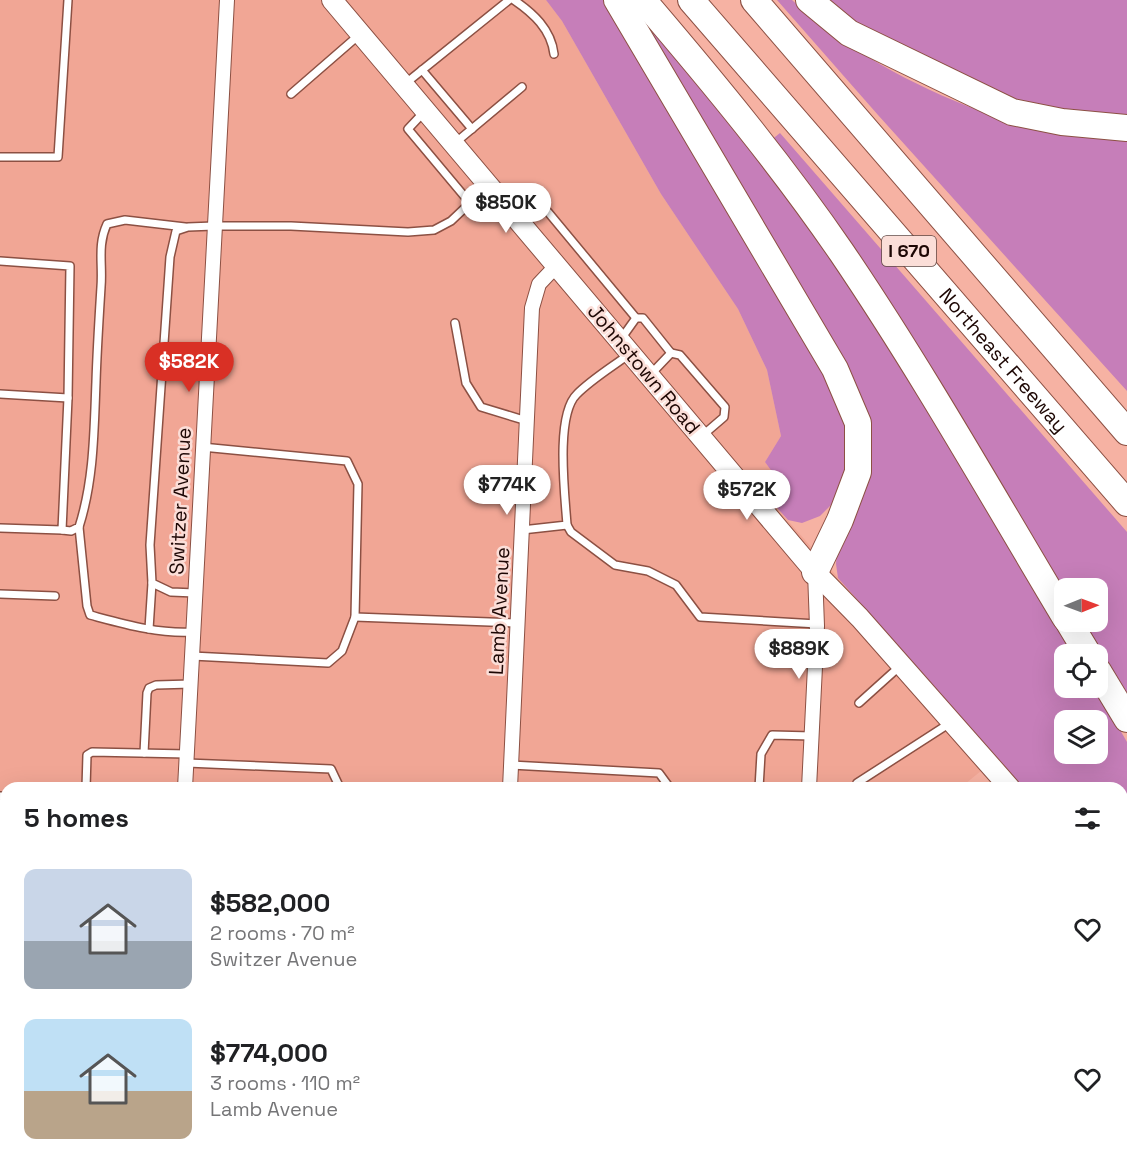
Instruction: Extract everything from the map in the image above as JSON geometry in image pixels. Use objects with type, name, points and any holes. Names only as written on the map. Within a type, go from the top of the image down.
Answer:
[{"type":"highway","points":[[617,0],[835,369],[858,423],[858,472],[840,520],[815,572]]},
{"type":"highway","points":[[643,0],[777,163],[841,252],[879,310],[1054,598]]},
{"type":"highway","name":"Northeast Freeway","points":[[691,0],[1127,503]]},
{"type":"highway","name":"I 670","points":[[754,0],[1127,432]]},
{"type":"highway","points":[[809,0],[849,33],[1012,112],[1062,122],[1127,128]]},
{"type":"highway","points":[[1108,688],[1127,720]]},
{"type":"main road","name":"Johnstown Road","points":[[334,0],[815,572],[860,618],[1005,782]]},
{"type":"street","name":"Switzer Avenue","points":[[185,782],[227,0]]},
{"type":"street","name":"Lamb Avenue","points":[[510,782],[532,308],[539,284],[556,265]]},
{"type":"street","points":[[809,782],[817,624],[815,572]]},
{"type":"lane","points":[[0,157],[58,157],[68,0]]},
{"type":"lane","points":[[404,85],[512,0],[536,15],[553,45],[554,54]]},
{"type":"lane","points":[[291,94],[360,33]]},
{"type":"lane","points":[[422,70],[472,129]]},
{"type":"lane","points":[[454,144],[522,87]]},
{"type":"lane","points":[[426,110],[408,129],[470,203]]},
{"type":"lane","points":[[149,629],[152,583],[150,545],[171,257],[176,231],[214,226],[291,226],[408,232],[434,230],[451,221],[489,186]]},
{"type":"lane","points":[[520,222],[538,209],[548,212],[636,318]]},
{"type":"lane","points":[[187,228],[125,220],[106,224],[100,238],[102,282],[93,458],[85,510],[79,527],[87,606],[90,615],[149,629],[178,633],[193,632]]},
{"type":"lane","points":[[0,261],[70,266],[68,398],[62,530]]},
{"type":"lane","points":[[636,318],[625,347],[575,395],[565,420],[563,456],[567,525],[571,532],[615,565],[648,571],[676,585],[700,616],[817,624]]},
{"type":"lane","points":[[636,318],[643,318],[672,353],[680,355],[725,407],[724,417],[701,437]]},
{"type":"lane","points":[[455,323],[466,383],[481,407],[527,421]]},
{"type":"lane","points":[[164,349],[207,352]]},
{"type":"lane","points":[[650,376],[672,353]]},
{"type":"lane","points":[[0,393],[68,398]]},
{"type":"lane","points":[[192,656],[328,663],[342,651],[355,617],[358,484],[347,461],[202,447]]},
{"type":"lane","points":[[522,530],[567,525]]},
{"type":"lane","points":[[0,528],[71,531],[79,527]]},
{"type":"lane","points":[[152,583],[171,592],[195,593]]},
{"type":"lane","points":[[0,594],[55,596]]},
{"type":"lane","points":[[355,617],[518,623]]},
{"type":"lane","points":[[859,703],[901,665]]},
{"type":"lane","points":[[144,753],[149,688],[156,685],[190,684]]},
{"type":"lane","points":[[858,782],[952,722]]},
{"type":"lane","points":[[759,782],[761,753],[772,735],[812,736]]},
{"type":"lane","points":[[86,782],[87,755],[92,752],[144,753],[187,759],[331,769],[337,782]]},
{"type":"lane","points":[[511,765],[659,772],[666,782]]},
{"type":"shaded area","points":[[0,0],[546,0],[562,21],[661,194],[738,309],[767,370],[781,436],[765,462],[778,480],[761,490],[997,758],[967,782],[0,782]]},
{"type":"shaded area","points":[[546,0],[603,0],[821,364],[848,428],[847,471],[833,503],[820,516],[802,523],[788,520],[761,490],[778,480],[765,462],[781,436],[767,370],[738,309],[661,194],[562,21]]},
{"type":"shaded area","points":[[777,0],[792,0],[835,35],[905,78],[1006,122],[1061,134],[1127,137],[1127,391],[878,115]]},
{"type":"shaded area","points":[[825,0],[1127,0],[1127,114],[1088,114],[1006,97],[849,19]]},
{"type":"shaded area","points":[[642,10],[811,226],[891,346],[1054,619],[1054,632],[1062,632],[1069,644],[1054,644],[1054,698],[1101,698],[1127,742],[1127,782],[1019,782],[838,578],[837,550],[856,514],[866,487],[872,448],[868,424],[637,14]]},
{"type":"shaded area","points":[[780,133],[1127,532],[1127,705],[1108,674],[1108,644],[1090,644],[1083,632],[1108,632],[1108,578],[1054,578],[1054,585],[770,141]]}]
